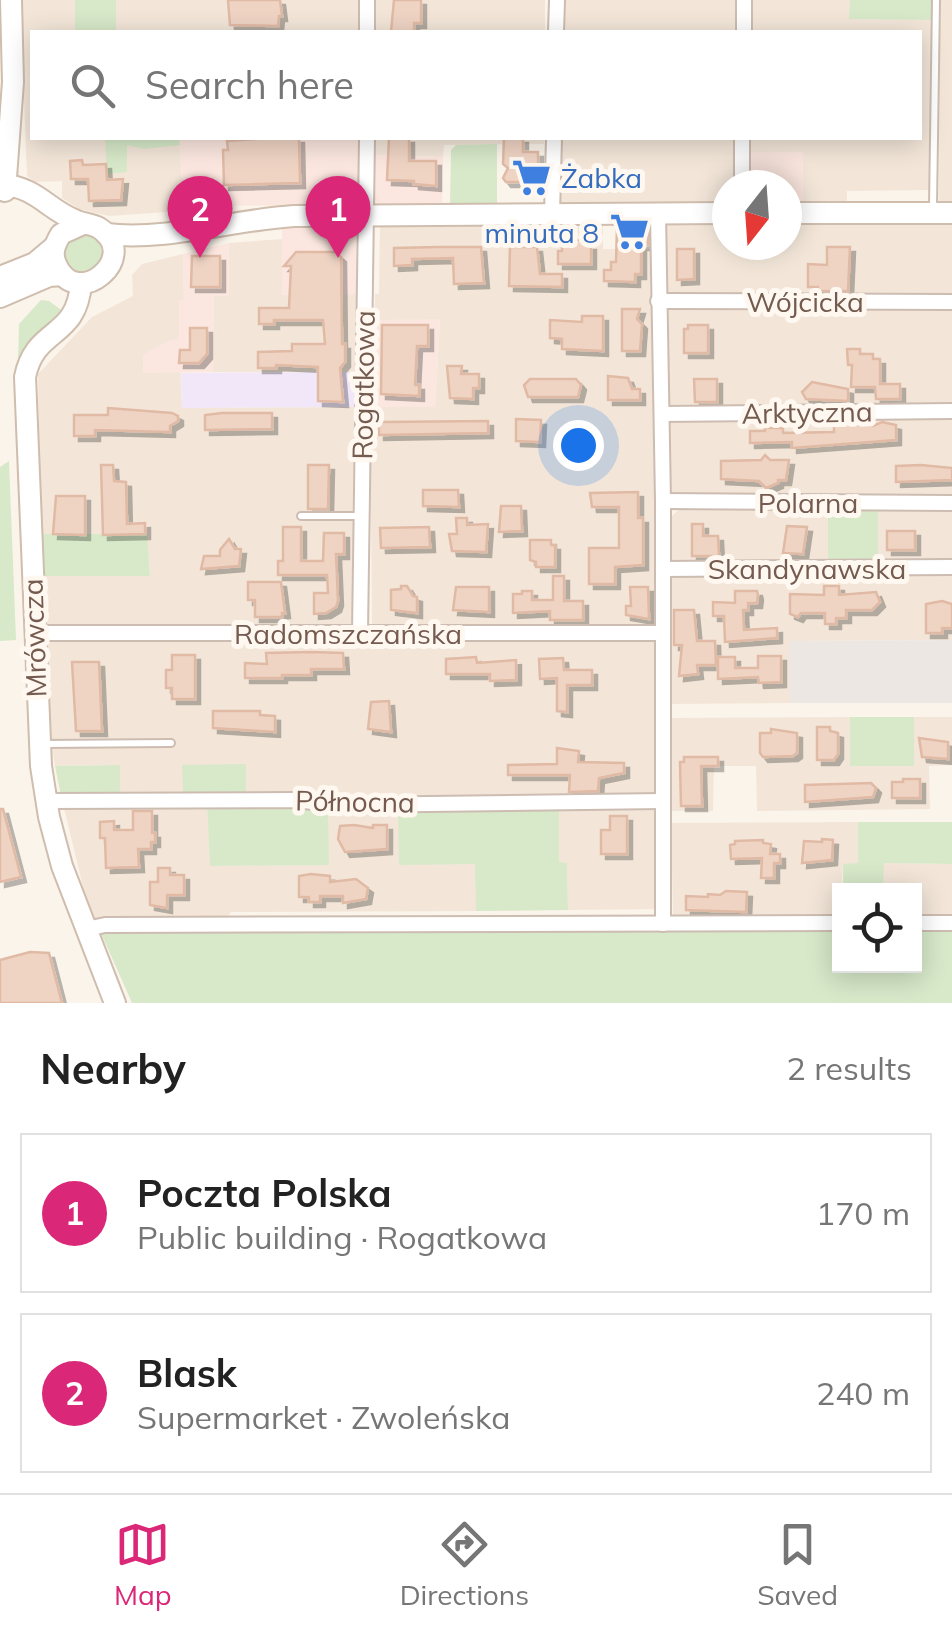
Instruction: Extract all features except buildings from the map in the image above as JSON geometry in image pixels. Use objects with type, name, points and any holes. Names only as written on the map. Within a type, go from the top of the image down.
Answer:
[{"type":"street","points":[[2,187],[11,0]]},
{"type":"street","points":[[367,0],[367,30]]},
{"type":"street","points":[[556,30],[557,0]]},
{"type":"street","points":[[744,0],[744,30]]},
{"type":"street","name":"Rogatkowa","points":[[360,633],[367,140]]},
{"type":"street","points":[[552,214],[554,140]]},
{"type":"street","points":[[742,140],[742,170]]},
{"type":"street","points":[[2,187],[40,196],[69,218],[106,234],[170,234],[288,217],[367,214],[712,213]]},
{"type":"street","points":[[2,187],[44,212],[51,222],[56,266],[72,279]]},
{"type":"street","points":[[802,213],[942,213]]},
{"type":"street","points":[[658,214],[663,924]]},
{"type":"street","points":[[0,277],[36,263],[67,229],[83,224]]},
{"type":"street","points":[[0,297],[49,276],[102,276],[112,258],[112,245],[106,234]]},
{"type":"street","points":[[112,258],[170,234]]},
{"type":"street","name":"Mrówcza","points":[[72,279],[79,302],[73,317],[36,348],[24,377],[38,744],[46,802],[62,866],[115,1003]]},
{"type":"street","name":"Wójcicka","points":[[658,301],[952,302]]},
{"type":"street","name":"Arktyczna","points":[[662,414],[952,411]]},
{"type":"street","name":"Polarna","points":[[663,502],[952,503]]},
{"type":"street","name":"Skandynawska","points":[[663,568],[952,567]]},
{"type":"street","name":"Radomszczańska","points":[[34,633],[662,633]]},
{"type":"street","name":"Północna","points":[[46,802],[293,800],[366,805],[663,802]]},
{"type":"street","points":[[922,923],[952,922]]},
{"type":"street","points":[[86,930],[105,925],[832,923]]},
{"type":"lane","points":[[936,0],[942,213]]},
{"type":"lane","points":[[301,516],[361,516]]},
{"type":"lane","points":[[38,744],[171,743]]},
{"type":"shaded area","points":[[20,0],[75,0],[75,30],[30,30],[30,140],[179,140],[184,206],[167,212],[109,216],[79,209],[62,198],[62,181],[35,182],[27,176]]},
{"type":"shaded area","points":[[116,0],[360,0],[360,30],[115,30]]},
{"type":"shaded area","points":[[374,0],[545,0],[545,30],[374,30]]},
{"type":"shaded area","points":[[561,0],[738,0],[737,30],[561,30]]},
{"type":"shaded area","points":[[751,0],[850,0],[850,19],[932,20],[929,190],[847,191],[847,201],[803,202],[803,152],[750,152],[750,140],[922,140],[922,30],[751,30]]},
{"type":"shaded area","points":[[940,0],[952,0],[952,203],[939,203]]},
{"type":"shaded area","points":[[179,140],[359,140],[358,191],[346,205],[184,206]]},
{"type":"shaded area","points":[[374,140],[544,140],[544,144],[444,145],[443,157],[374,155]]},
{"type":"shaded area","points":[[560,140],[736,140],[736,170],[712,170],[712,203],[560,205]]},
{"type":"shaded area","points":[[750,152],[803,152],[803,202],[802,170],[750,170]]},
{"type":"shaded area","points":[[374,155],[443,157],[442,205],[378,204],[374,198]]},
{"type":"shaded area","points":[[952,223],[952,297],[666,298],[665,224],[712,224],[712,260],[802,260],[802,224]]},
{"type":"shaded area","points":[[380,224],[603,224],[603,249],[650,250],[657,627],[372,625],[370,407],[435,406],[440,320],[375,320]]},
{"type":"shaded area","points":[[356,225],[356,294],[282,295],[282,227]]},
{"type":"shaded area","points":[[282,239],[283,295],[356,294],[356,372],[213,372],[214,296],[229,295],[229,243]]},
{"type":"shaded area","points":[[229,243],[229,295],[214,296],[213,372],[143,373],[143,355],[179,339],[179,301],[184,300],[183,254]]},
{"type":"shaded area","points":[[183,254],[184,301],[179,302],[182,408],[355,407],[353,625],[45,628],[43,576],[150,575],[146,534],[40,534],[38,374],[92,317],[133,296],[132,275],[142,264]]},
{"type":"shaded area","points":[[666,304],[952,304],[952,408],[667,407]]},
{"type":"shaded area","points":[[440,319],[435,407],[374,407],[375,320]]},
{"type":"shaded area","points":[[356,372],[355,407],[182,408],[181,373]]},
{"type":"shaded area","points":[[952,415],[952,495],[671,493],[667,417]]},
{"type":"shaded area","points":[[679,509],[828,510],[828,563],[671,563],[670,518]]},
{"type":"shaded area","points":[[878,511],[952,511],[952,563],[878,564]]},
{"type":"shaded area","points":[[952,573],[952,640],[791,641],[790,703],[668,704],[671,575]]},
{"type":"shaded area","points":[[657,639],[658,796],[447,800],[432,795],[246,794],[246,764],[183,794],[120,795],[119,765],[55,766],[48,721],[45,642]]},
{"type":"shaded area","points":[[952,640],[952,703],[790,703],[790,641]]},
{"type":"shaded area","points":[[850,717],[851,766],[914,766],[914,717],[952,717],[952,765],[929,766],[930,809],[757,811],[756,766],[714,766],[713,811],[671,811],[668,718]]},
{"type":"shaded area","points":[[207,803],[211,866],[328,865],[328,810],[398,809],[476,864],[476,911],[231,912],[226,919],[91,920],[63,804]]},
{"type":"shaded area","points":[[559,806],[657,806],[661,909],[568,910],[567,864],[559,863]]},
{"type":"shaded area","points":[[858,822],[858,864],[843,865],[842,883],[832,883],[832,915],[673,916],[671,823]]},
{"type":"shaded area","points":[[883,863],[952,864],[952,914],[922,914],[922,883],[883,883]]},
{"type":"green space","points":[[75,0],[116,0],[116,30],[75,30]]},
{"type":"green space","points":[[850,0],[932,0],[932,20],[849,19]]},
{"type":"green space","points":[[105,140],[179,140],[180,145],[143,149],[127,145],[127,172],[107,174]]},
{"type":"green space","points":[[497,144],[497,205],[450,205],[451,150],[456,145]]},
{"type":"green space","points":[[82,233],[96,239],[102,253],[96,267],[82,273],[68,267],[62,253],[68,239]]},
{"type":"green space","points":[[41,300],[64,312],[36,336],[18,362],[19,324]]},
{"type":"green space","points":[[9,461],[16,640],[0,641],[0,467]]},
{"type":"green space","points":[[828,510],[878,511],[878,564],[828,563]]},
{"type":"green space","points":[[40,534],[147,534],[150,576],[43,576]]},
{"type":"green space","points":[[850,717],[914,717],[914,766],[850,766]]},
{"type":"green space","points":[[246,764],[246,794],[183,794],[182,765]]},
{"type":"green space","points":[[120,765],[120,795],[61,796],[55,766]]},
{"type":"green space","points":[[207,803],[309,804],[328,810],[329,865],[210,866]]},
{"type":"green space","points":[[559,806],[559,862],[567,863],[568,910],[476,911],[475,864],[399,865],[398,809]]},
{"type":"green space","points":[[858,822],[952,822],[952,864],[884,863],[883,883],[843,883],[843,864],[858,863]]},
{"type":"green space","points":[[103,929],[832,929],[832,973],[922,973],[922,929],[952,929],[952,1003],[132,1003],[101,933]]},
{"type":"place","name":"Żabka","points":[[531,177]]},
{"type":"place","name":"minuta 8","points":[[629,232]]},
{"type":"place","name":"Blask","points":[[200,258]]},
{"type":"place","name":"Poczta Polska","points":[[338,258]]}]
